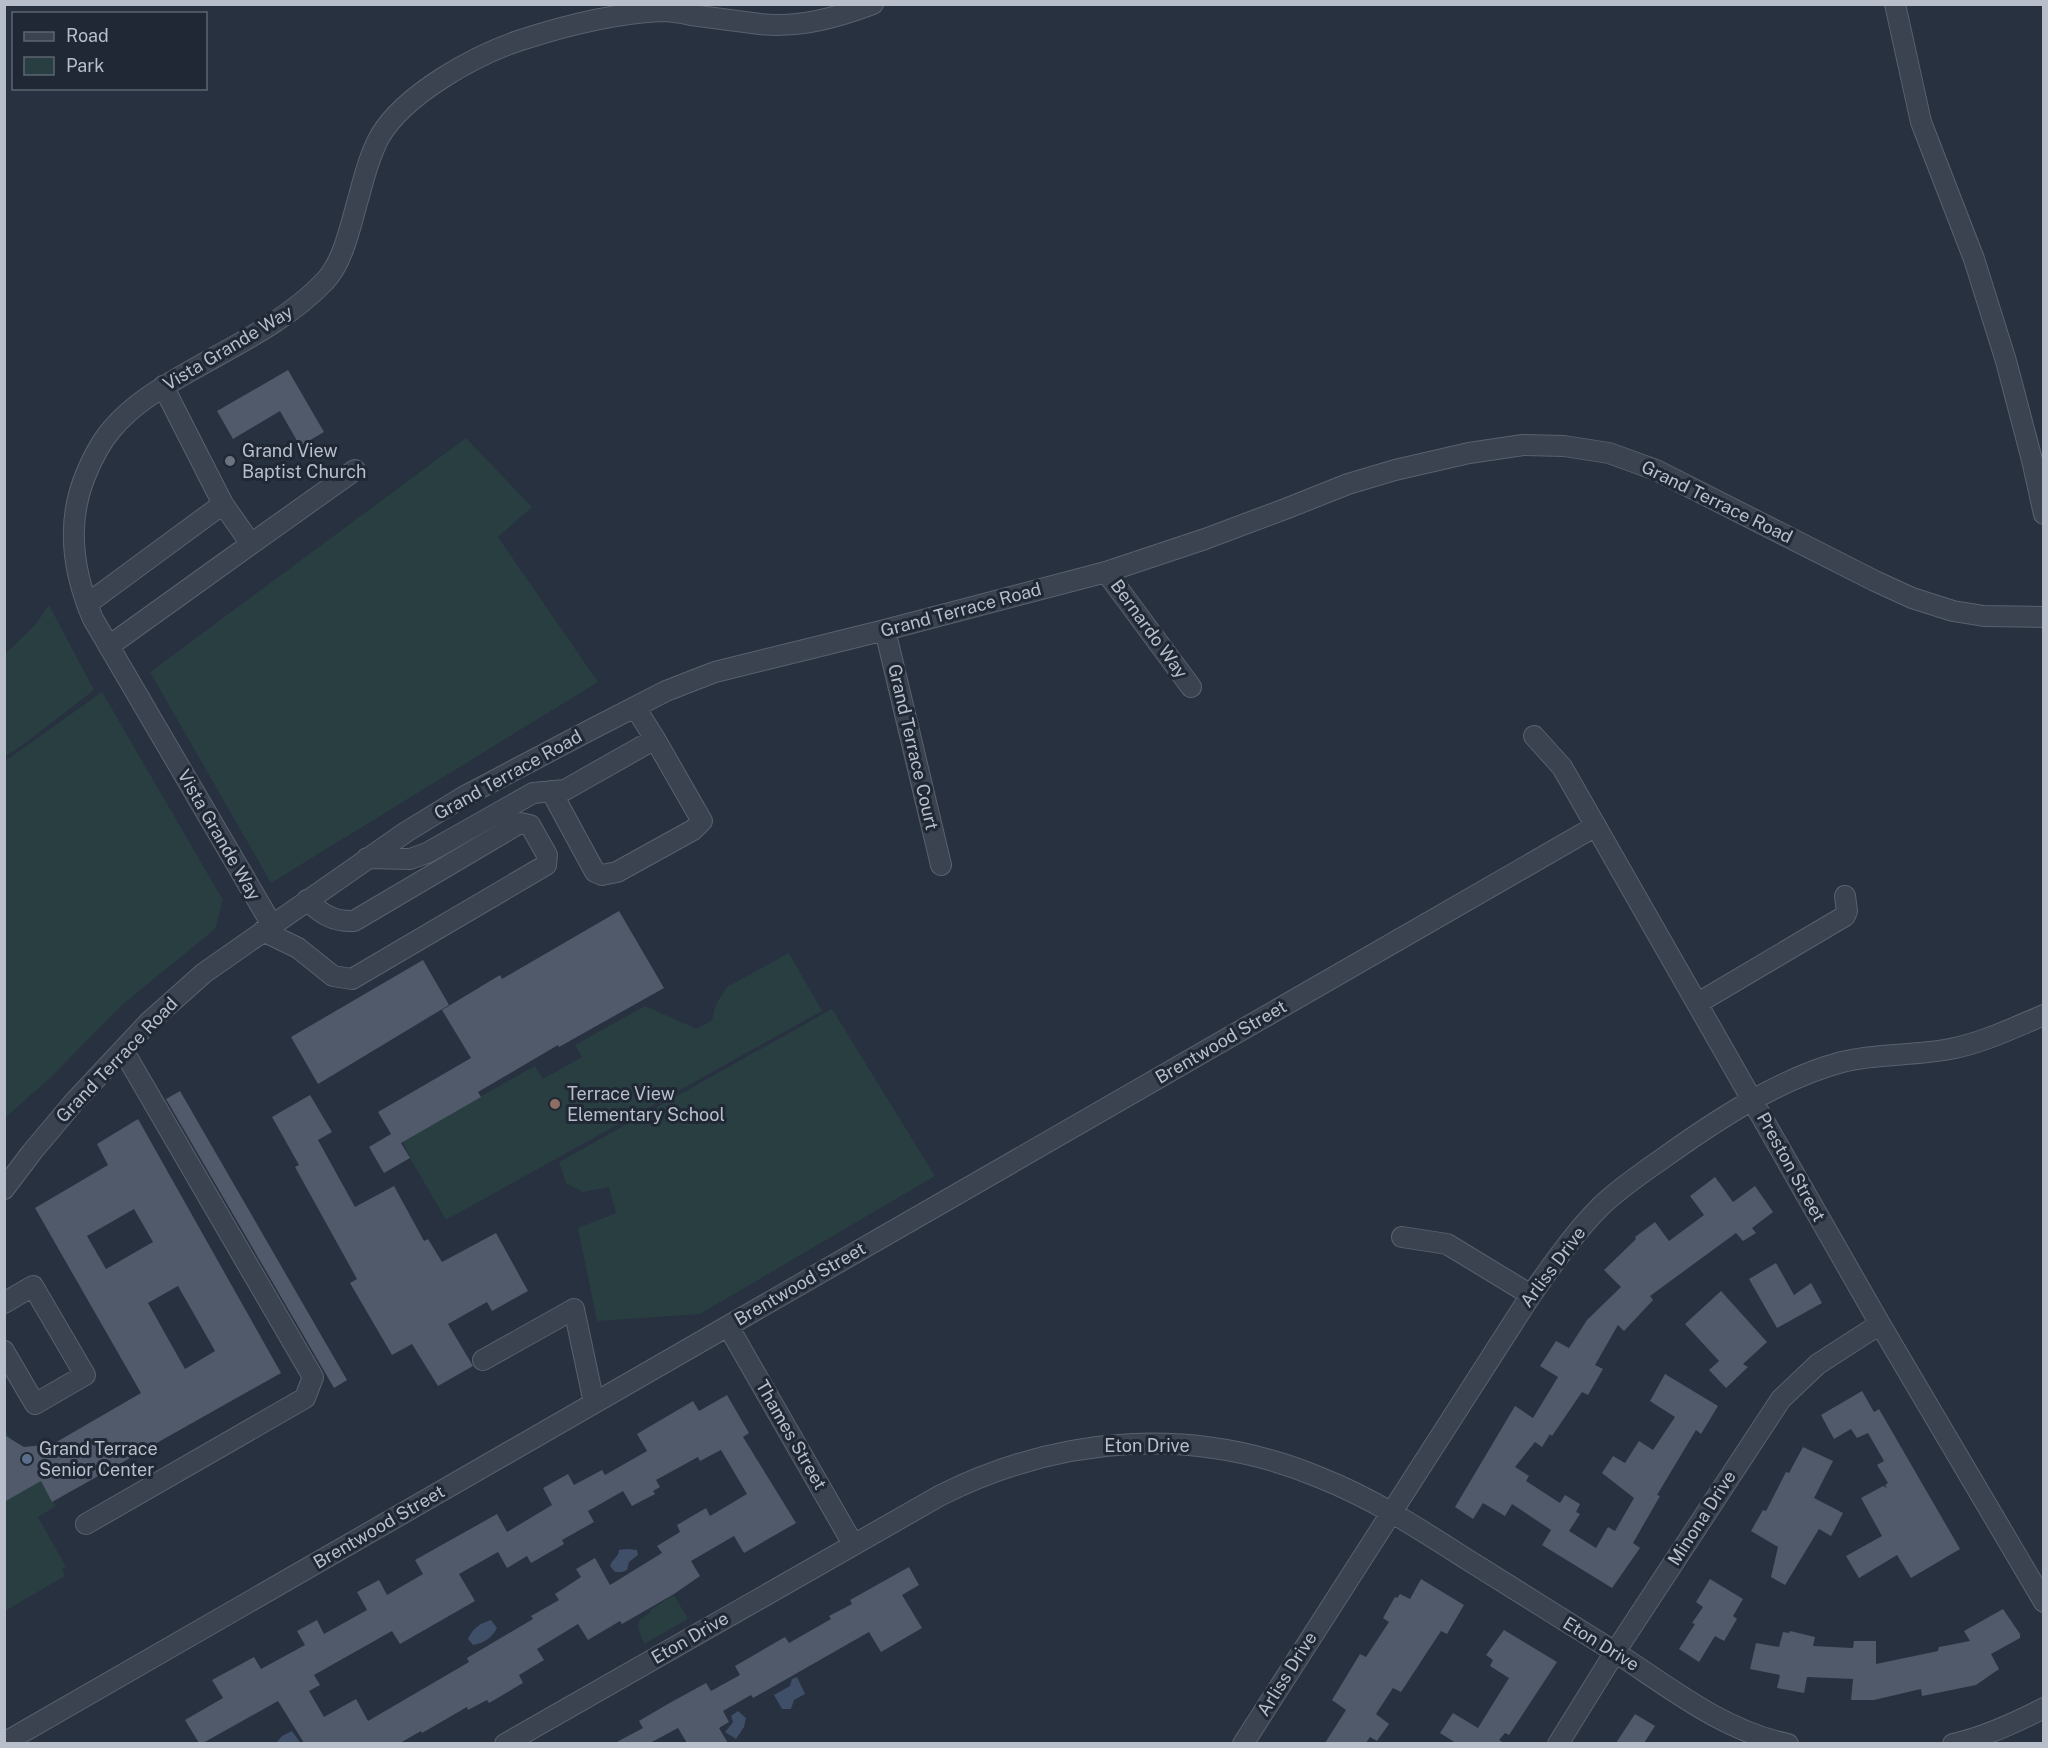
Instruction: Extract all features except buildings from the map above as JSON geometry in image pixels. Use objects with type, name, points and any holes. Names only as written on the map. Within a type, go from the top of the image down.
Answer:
[{"type":"street","name":"Vista Grande Way","points":[[267,928],[87,604],[77,574],[73,530],[79,492],[92,458],[111,430],[134,406],[163,386],[280,319],[303,302],[327,279],[344,247],[366,170],[380,136],[403,109],[466,64],[520,40],[624,15],[665,11],[764,24],[796,24],[833,19],[873,4]]},
{"type":"street","points":[[1895,4],[1922,122],[1974,259],[2006,361],[2032,460],[2043,514]]},
{"type":"street","points":[[163,386],[223,504],[251,544]]},
{"type":"street","name":"Grand Terrace Road","points":[[4,1189],[74,1102],[149,1022],[204,973],[367,858],[434,814],[635,707],[666,691],[715,672],[1106,572],[1285,510],[1348,484],[1395,470],[1469,453],[1523,445],[1564,446],[1608,453],[1656,470],[1912,598],[1953,611],[1984,616],[2043,617]]},
{"type":"street","points":[[109,646],[355,470]]},
{"type":"street","points":[[87,604],[223,504]]},
{"type":"street","name":"Bernardo Way","points":[[1106,572],[1191,687]]},
{"type":"street","name":"Grand Terrace Court","points":[[885,630],[941,865]]},
{"type":"street","points":[[527,763],[595,872],[602,875],[617,872],[693,830],[702,821],[635,707]]},
{"type":"street","name":"Preston Street","points":[[1534,736],[1562,767],[1880,1324],[2043,1602]]},
{"type":"street","points":[[367,858],[410,859],[427,853],[533,793],[565,790],[655,739]]},
{"type":"street","points":[[267,928],[298,948],[333,976],[352,979],[546,865],[547,855],[530,825],[520,823],[354,921],[341,922],[329,918],[307,900]]},
{"type":"street","name":"Brentwood Street","points":[[4,1743],[1596,826]]},
{"type":"street","points":[[1698,1003],[1845,916],[1847,911],[1845,896]]},
{"type":"street","name":"Arliss Drive","points":[[1243,1743],[1531,1295],[1566,1244],[1602,1205],[1636,1177],[1698,1133],[1797,1077],[1842,1062],[1949,1050],[1983,1040],[2043,1015]]},
{"type":"street","points":[[86,1524],[305,1398],[313,1377],[123,1050]]},
{"type":"street","points":[[1402,1237],[1447,1244],[1531,1295]]},
{"type":"street","points":[[4,1302],[33,1286],[85,1375],[35,1404],[4,1351]]},
{"type":"street","points":[[483,1360],[574,1309],[594,1403]]},
{"type":"street","name":"Minona Drive","points":[[1558,1743],[1781,1399],[1818,1364],[1880,1324]]},
{"type":"street","name":"Thames Street","points":[[728,1326],[853,1544]]},
{"type":"street","name":"Eton Drive","points":[[505,1743],[941,1494],[987,1474],[1047,1456],[1115,1444],[1171,1444],[1219,1448],[1254,1455],[1322,1478],[1391,1511],[1723,1721],[1788,1743]]},
{"type":"street","points":[[1953,1743],[1972,1739],[2022,1720],[2043,1708]]},
{"type":"green space","points":[[466,438],[532,507],[498,537],[598,682],[271,883],[150,672]]},
{"type":"green space","points":[[49,605],[94,690],[5,756],[5,654],[35,625]]},
{"type":"green space","points":[[102,692],[223,900],[215,929],[122,1005],[50,1078],[5,1118],[5,761]]},
{"type":"green space","points":[[789,953],[822,1011],[446,1220],[402,1140],[535,1066],[543,1079],[582,1057],[575,1045],[645,1006],[697,1029],[712,1020],[716,1004],[727,987]]},
{"type":"green space","points":[[832,1009],[935,1176],[700,1314],[597,1321],[578,1228],[616,1213],[609,1187],[583,1192],[566,1183],[559,1162]]},
{"type":"green space","points":[[4,1429],[39,1477],[56,1506],[38,1517],[66,1567],[62,1569],[65,1576],[5,1611]]},
{"type":"green space","points":[[674,1595],[688,1619],[644,1644],[638,1628],[639,1620]]},
{"type":"water","points":[[619,1550],[637,1550],[638,1555],[629,1562],[627,1570],[615,1572],[611,1564]]},
{"type":"water","points":[[491,1620],[497,1628],[493,1635],[473,1645],[468,1639],[474,1629]]},
{"type":"water","points":[[797,1677],[805,1694],[794,1700],[791,1709],[782,1709],[774,1695],[790,1686],[792,1679]]},
{"type":"water","points":[[738,1711],[746,1718],[744,1727],[736,1739],[725,1732],[733,1722],[731,1716]]},
{"type":"water","points":[[292,1731],[300,1742],[276,1743],[282,1736]]},
{"type":"place","name":"Grand View Baptist Church","points":[[230,461]]},
{"type":"place","name":"Terrace View Elementary School","points":[[555,1104]]},
{"type":"place","name":"Grand Terrace Senior Center","points":[[27,1459]]}]
